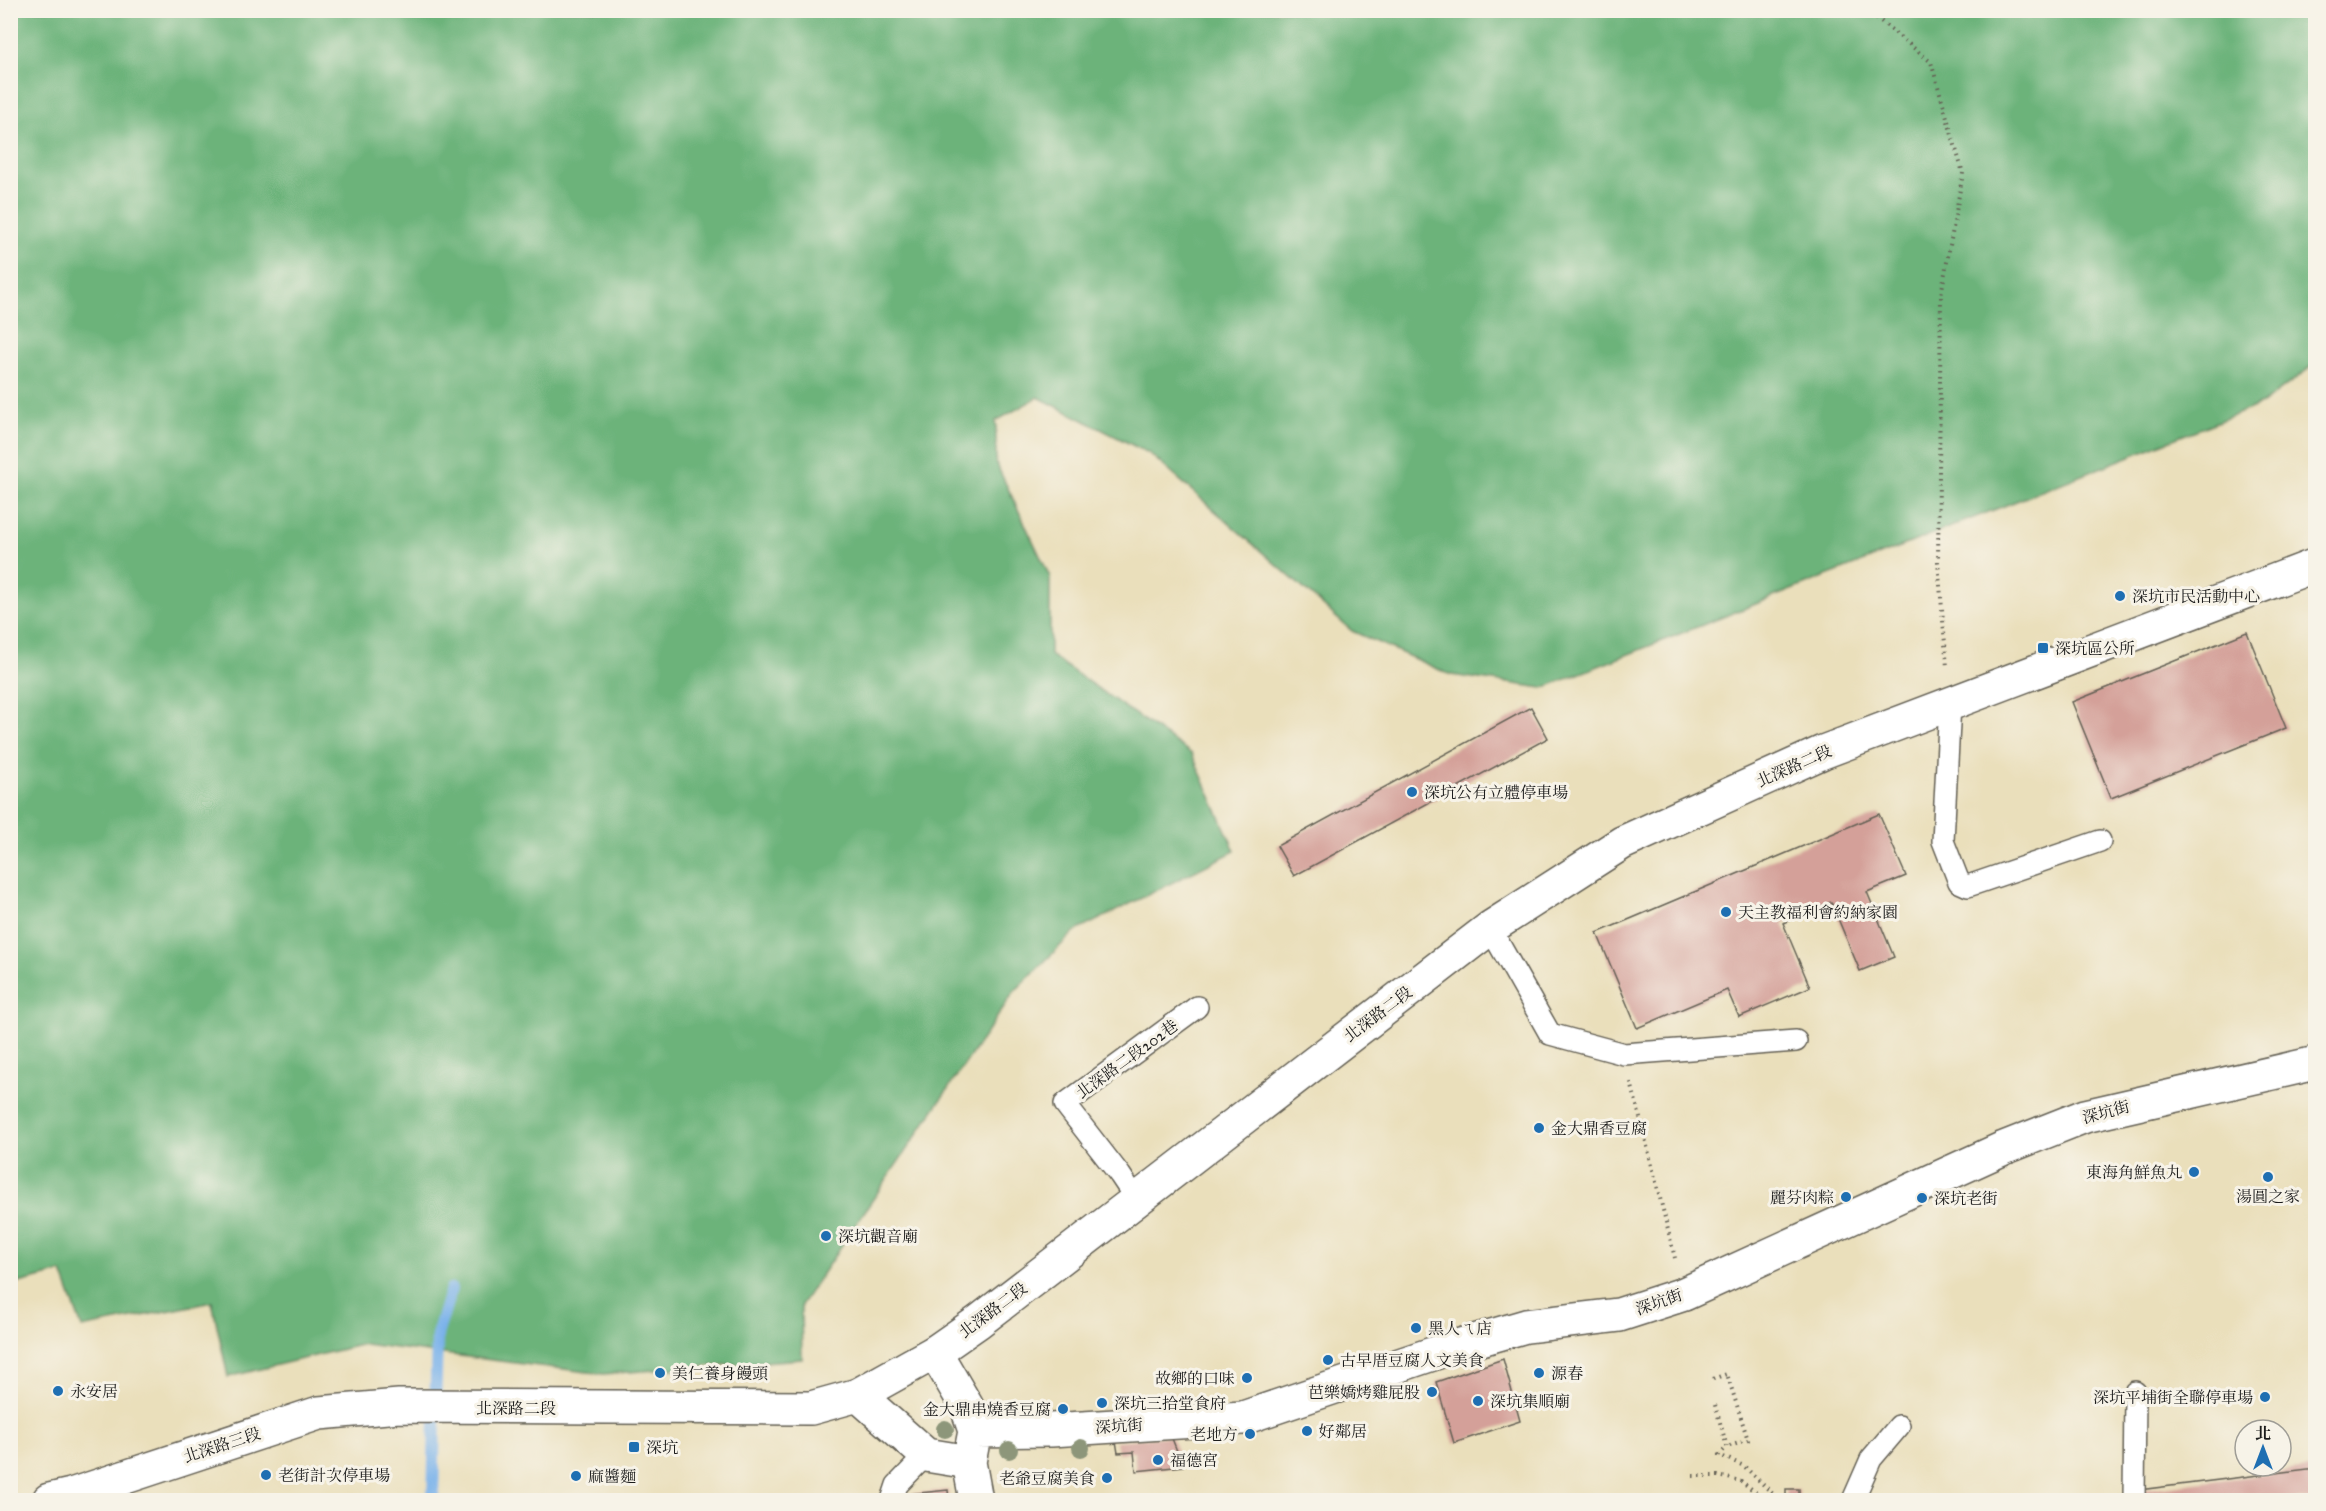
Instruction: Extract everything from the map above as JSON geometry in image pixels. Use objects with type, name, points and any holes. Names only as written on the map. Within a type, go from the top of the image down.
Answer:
[{"type":"main road","name":"北深路二段","points":[[399,1406],[811,1408],[858,1395],[935,1352],[978,1322],[1490,928],[1622,843],[1823,752],[2316,566]]},
{"type":"main road","name":"深坑街","points":[[975,1431],[1051,1430],[1243,1418],[1450,1348],[1526,1326],[1619,1315],[1684,1294],[2004,1148],[2085,1116],[2316,1063]]},
{"type":"main road","points":[[935,1352],[967,1407],[975,1431],[969,1462],[976,1500]]},
{"type":"main road","points":[[858,1395],[926,1455],[969,1462]]},
{"type":"main road","name":"北深路三段","points":[[49,1500],[71,1495],[319,1413],[399,1406]]},
{"type":"lane","points":[[1950,704],[1943,841],[1959,882],[1968,886],[2100,841]]},
{"type":"lane","points":[[1490,928],[1550,1034],[1624,1054],[1796,1041]]},
{"type":"lane","name":"北深路二段202巷","points":[[1136,1199],[1065,1104],[1197,1007]]},
{"type":"lane","points":[[2134,1500],[2135,1392]]},
{"type":"lane","points":[[1853,1500],[1871,1459],[1899,1426]]},
{"type":"lane","points":[[892,1500],[897,1485],[926,1455]]},
{"type":"path","points":[[1867,10],[1931,63],[1963,173],[1941,295],[1938,562],[1950,704]]},
{"type":"path","points":[[1624,1054],[1684,1294]]},
{"type":"path","points":[[1713,1379],[1727,1374],[1748,1440],[1727,1447],[1719,1455],[1744,1466],[1774,1495],[1773,1500]]},
{"type":"path","points":[[1715,1405],[1727,1447]]},
{"type":"path","points":[[1693,1476],[1718,1476],[1741,1481],[1766,1500]]},
{"type":"green space","points":[[11,10],[2315,11],[2315,364],[2262,404],[1543,688],[1451,675],[1352,631],[1150,454],[1038,397],[996,421],[996,463],[1050,577],[1050,655],[1192,754],[1235,851],[1074,932],[1014,992],[801,1305],[802,1359],[603,1374],[364,1344],[228,1377],[212,1302],[82,1328],[62,1272],[11,1285]]},
{"type":"building","points":[[2247,632],[2286,728],[2111,798],[2072,702]]},
{"type":"building","name":"深坑公有立體停車場","points":[[1531,707],[1548,738],[1294,876],[1277,846]]},
{"type":"building","name":"天主教福利會約納家園","points":[[1879,814],[1906,876],[1867,892],[1894,957],[1860,971],[1831,902],[1783,923],[1810,987],[1739,1017],[1727,990],[1637,1028],[1597,933]]},
{"type":"building","name":"深坑集順廟","points":[[1503,1359],[1520,1421],[1454,1443],[1436,1382]]},
{"type":"building","name":"福德宮","points":[[1171,1436],[1183,1466],[1136,1471],[1134,1452],[1118,1453],[1116,1441]]},
{"type":"building","points":[[2316,1468],[2316,1500],[2140,1500],[2139,1490],[2236,1478],[2293,1478],[2293,1471]]},
{"type":"building","points":[[1786,1489],[1799,1489],[1799,1500],[1786,1500]]},
{"type":"building","points":[[948,1490],[949,1500],[901,1500],[900,1495]]},
{"type":"waterway","points":[[433,1500],[437,1335],[451,1289]]},
{"type":"place","name":"深坑市民活動中心","points":[[2120,596]]},
{"type":"place","name":"深坑區公所","points":[[2043,648]]},
{"type":"place","name":"深坑公有立體停車場","points":[[1412,792]]},
{"type":"place","name":"天主教福利會約納家園","points":[[1726,912]]},
{"type":"place","name":"金大鼎香豆腐","points":[[1539,1128]]},
{"type":"place","name":"東海角鮮魚丸","points":[[2194,1172]]},
{"type":"place","name":"湯圓之家","points":[[2268,1177]]},
{"type":"place","name":"麗芬肉粽","points":[[1846,1197]]},
{"type":"place","name":"深坑老街","points":[[1922,1198]]},
{"type":"place","name":"深坑觀音廟","points":[[826,1236]]},
{"type":"place","name":"黑人ㄟ店","points":[[1416,1328]]},
{"type":"place","name":"古早厝豆腐人文美食","points":[[1328,1360]]},
{"type":"place","name":"美仁養身饅頭","points":[[660,1373]]},
{"type":"place","name":"源春","points":[[1539,1373]]},
{"type":"place","name":"故鄉的口味","points":[[1247,1378]]},
{"type":"place","name":"永安居","points":[[58,1391]]},
{"type":"place","name":"芭樂嬌烤雞屁股","points":[[1432,1392]]},
{"type":"place","name":"深坑平埔街全聯停車場","points":[[2265,1397]]},
{"type":"place","name":"深坑集順廟","points":[[1478,1401]]},
{"type":"place","name":"深坑三拾堂食府","points":[[1102,1403]]},
{"type":"place","name":"金大鼎串燒香豆腐","points":[[1063,1409]]},
{"type":"place","name":"好鄰居","points":[[1307,1431]]},
{"type":"place","name":"老地方","points":[[1250,1434]]},
{"type":"place","name":"深坑","points":[[634,1447]]},
{"type":"place","name":"福德宮","points":[[1158,1460]]},
{"type":"place","name":"老街計次停車場","points":[[266,1475]]},
{"type":"place","name":"麻醬麵","points":[[576,1476]]},
{"type":"place","name":"老爺豆腐美食","points":[[1107,1478]]}]
